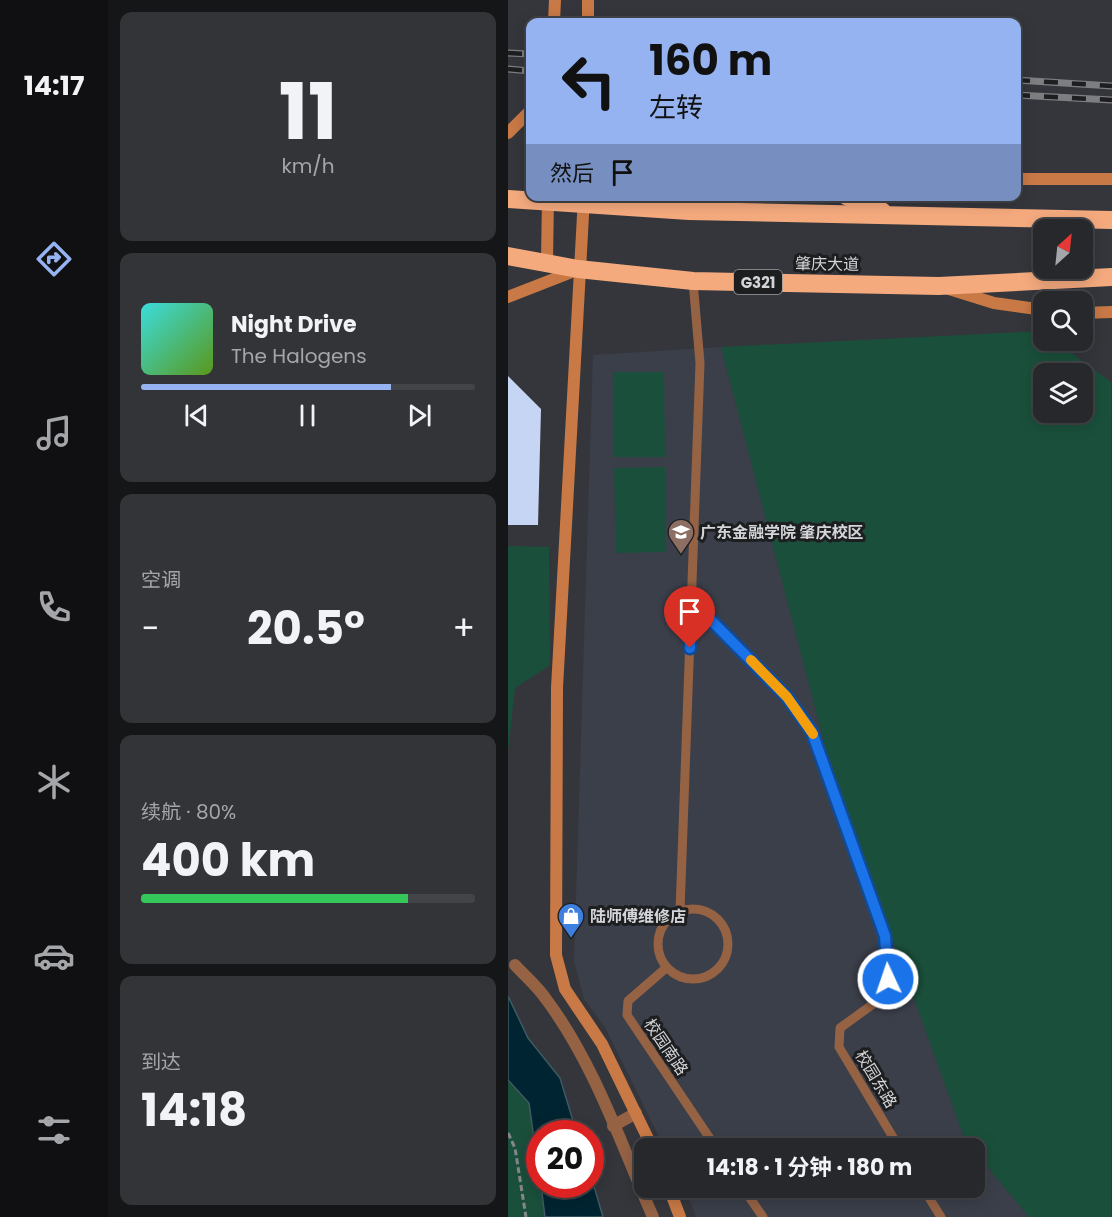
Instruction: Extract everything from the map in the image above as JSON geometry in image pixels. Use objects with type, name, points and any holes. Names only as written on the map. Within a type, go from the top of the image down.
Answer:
[{"type":"highway","points":[[508,200],[526,200]]},
{"type":"highway","points":[[594,201],[689,211],[1111,220]]},
{"type":"highway","points":[[858,201],[892,215]]},
{"type":"highway","name":"肇庆大道","points":[[508,256],[578,270],[692,281],[939,286],[1111,277]]},
{"type":"street","points":[[554,18],[555,0]]},
{"type":"street","points":[[588,0],[588,18]]},
{"type":"street","points":[[508,133],[526,115]]},
{"type":"street","points":[[1021,179],[1111,179]]},
{"type":"street","points":[[547,262],[548,201]]},
{"type":"street","points":[[584,201],[578,270],[557,688],[556,955],[565,989],[602,1044],[648,1138]]},
{"type":"street","points":[[508,297],[578,270]]},
{"type":"street","points":[[939,286],[994,303],[1033,308]]},
{"type":"street","points":[[1093,313],[1111,312]]},
{"type":"street","points":[[515,964],[546,998],[566,1030],[599,1091],[653,1217]]},
{"type":"street","points":[[613,1126],[636,1113]]},
{"type":"street","points":[[673,1198],[680,1217]]},
{"type":"lane","points":[[680,911],[700,363],[692,281]]},
{"type":"lane","name":"校园东路","points":[[691,600],[787,697],[812,732],[885,936],[888,965],[887,994],[841,1028],[839,1047],[893,1138]]},
{"type":"lane","points":[[692,909],[714,916],[727,936],[728,947],[719,969],[698,979],[675,975],[666,968],[657,947],[662,925],[680,911],[692,909]]},
{"type":"lane","name":"校园南路","points":[[666,968],[628,1001],[626,1016],[709,1138]]},
{"type":"lane","points":[[750,1198],[763,1217]]},
{"type":"lane","points":[[929,1198],[941,1217]]},
{"type":"path","points":[[508,1134],[515,1148],[526,1217]]},
{"type":"shaded area","name":"广东金融学院 肇庆校区","points":[[721,347],[831,769],[964,1138],[660,1138],[605,1027],[584,999],[574,961],[593,355]]},
{"type":"shaded area","points":[[985,1164],[1029,1217],[696,1217],[689,1198],[985,1198]]},
{"type":"green space","points":[[1033,331],[1033,351],[1069,351],[1085,363],[1033,363],[1033,423],[1093,423],[1093,369],[1111,382],[1111,1217],[1029,1217],[985,1164],[985,1138],[964,1138],[831,769],[721,347]]},
{"type":"green space","points":[[613,372],[664,372],[665,457],[614,457]]},
{"type":"green space","points":[[665,467],[666,552],[616,553],[614,468]]},
{"type":"green space","points":[[508,546],[549,547],[550,665],[515,688],[508,751]]},
{"type":"green space","points":[[508,996],[528,1038],[560,1078],[573,1120],[526,1120],[526,1198],[597,1198],[603,1217],[508,1217]]},
{"type":"water","points":[[508,996],[528,1038],[560,1078],[573,1120],[531,1120],[529,1103],[508,1080]]},
{"type":"water","points":[[543,1198],[597,1198],[603,1217],[545,1217]]},
{"type":"building","points":[[508,376],[541,409],[538,525],[508,525]]},
{"type":"railway","points":[[508,53],[526,54]]},
{"type":"railway","points":[[508,69],[526,71]]},
{"type":"railway","points":[[1021,80],[1112,86]]},
{"type":"railway","points":[[1021,95],[1112,100]]},
{"type":"slow traffic","points":[[751,660],[787,697],[813,734]]},
{"type":"place","name":"广东金融学院 肇庆校区","points":[[681,555]]},
{"type":"place","name":"陆师傅维修店","points":[[571,939]]},
{"type":"route","points":[[690,648],[691,600],[787,697],[812,732],[885,936],[888,979]]}]
